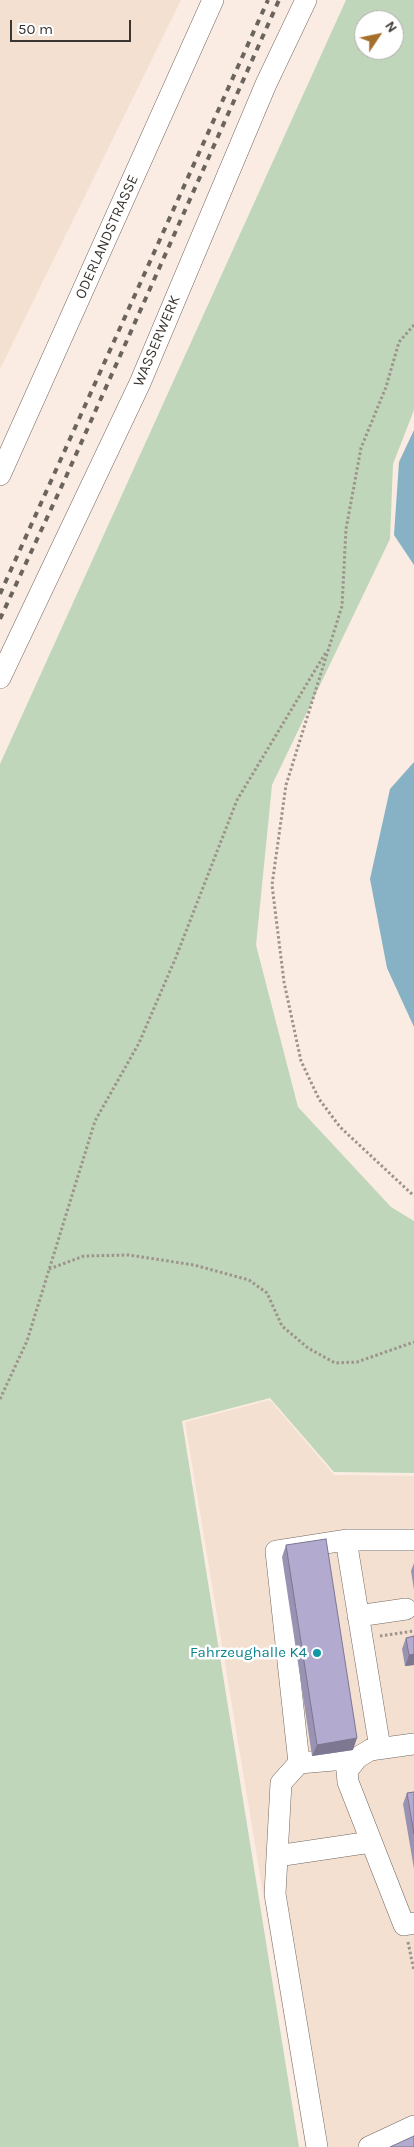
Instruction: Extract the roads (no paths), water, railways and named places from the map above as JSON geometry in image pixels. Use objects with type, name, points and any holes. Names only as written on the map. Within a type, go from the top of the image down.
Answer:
[{"type":"street","name":"ODERLANDSTRASSE","points":[[0,475],[213,0]]},
{"type":"street","name":"WASSERWERK","points":[[0,678],[140,383],[266,84],[306,0]]},
{"type":"street","points":[[346,1540],[380,1748]]},
{"type":"street","points":[[299,1763],[276,1551],[346,1540],[414,1540]]},
{"type":"street","points":[[358,1616],[406,1609]]},
{"type":"street","points":[[409,1924],[372,1842],[348,1782],[347,1770],[357,1758],[370,1750],[414,1744]]},
{"type":"street","points":[[317,2147],[275,1894],[281,1783],[299,1763],[357,1758]]},
{"type":"street","points":[[277,1856],[372,1842]]},
{"type":"street","points":[[369,2147],[414,2126]]},
{"type":"water","points":[[414,430],[414,565],[394,535],[399,462]]},
{"type":"water","points":[[414,762],[414,1027],[387,968],[370,879],[390,789]]},
{"type":"railway","points":[[0,594],[268,0]]},
{"type":"railway","points":[[0,619],[65,479],[279,0]]},
{"type":"place","name":"Fahrzeughalle K4","points":[[317,1653]]}]
